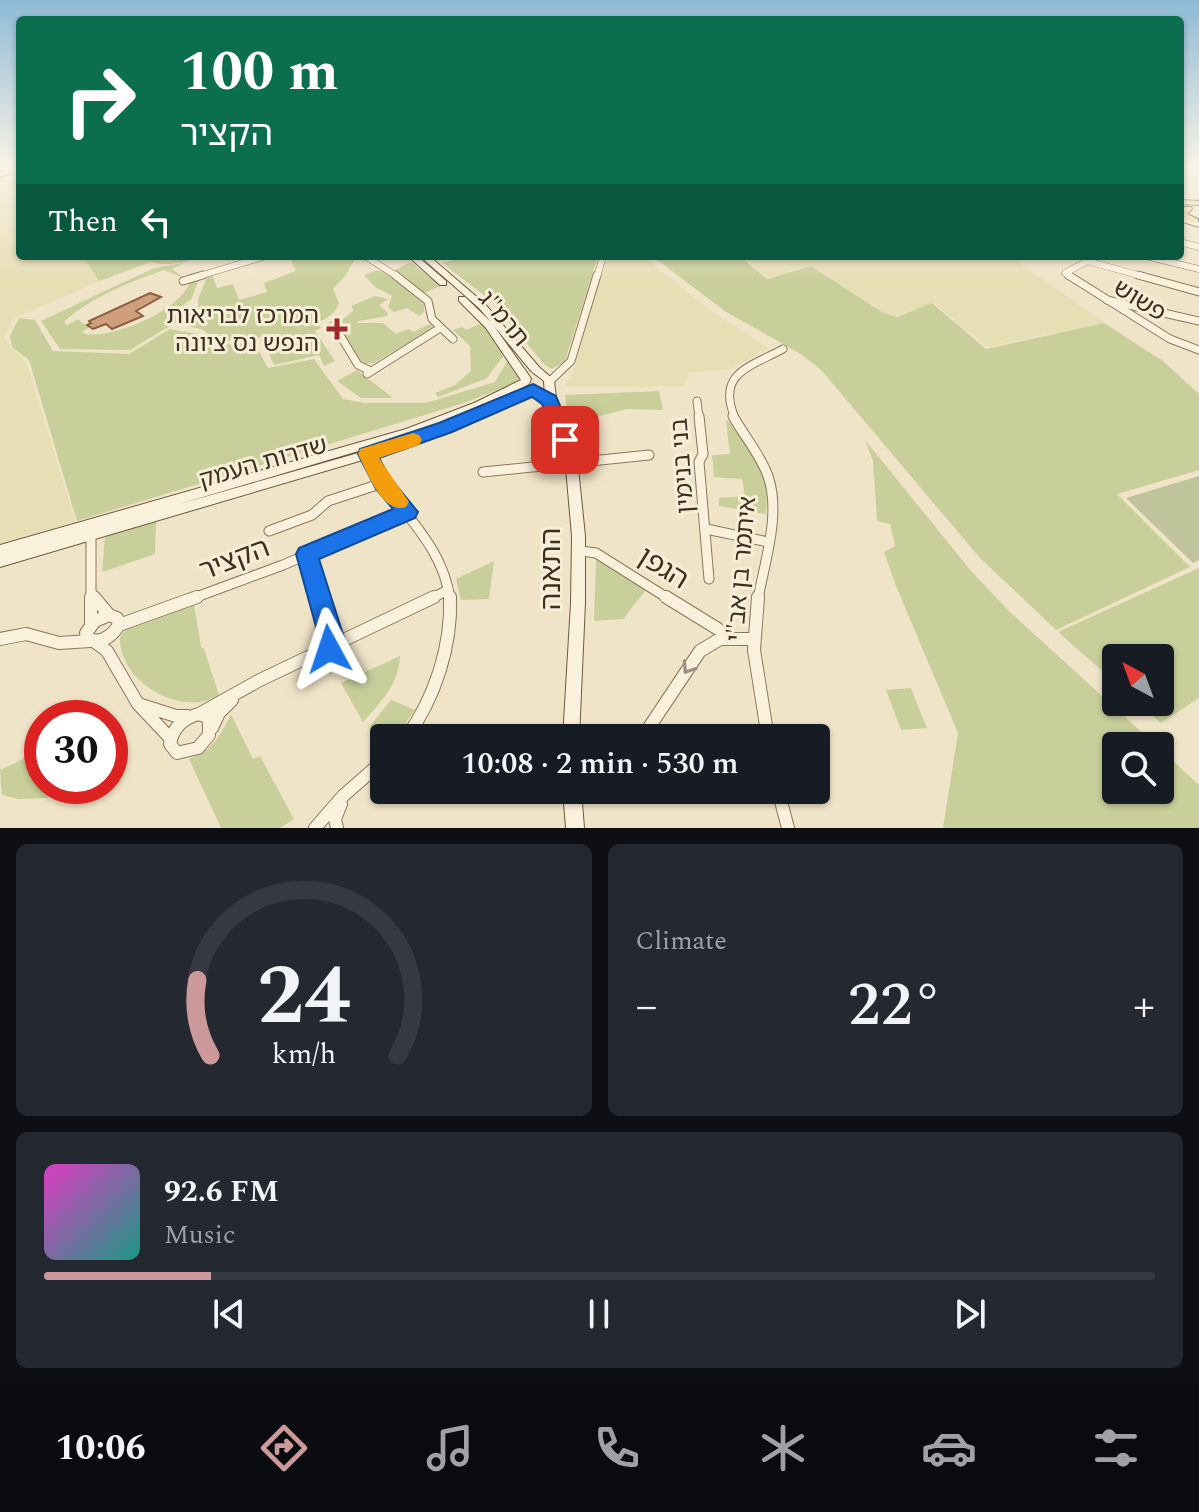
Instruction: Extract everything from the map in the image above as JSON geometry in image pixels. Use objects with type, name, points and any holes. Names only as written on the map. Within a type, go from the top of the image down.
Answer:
[{"type":"street","points":[[183,281],[253,260]]},
{"type":"street","points":[[372,260],[428,301],[432,319],[453,339]]},
{"type":"street","name":"תרמ\"ג","points":[[417,260],[483,319],[538,382]]},
{"type":"street","name":"תרמ\"ג","points":[[429,260],[482,306],[538,382]]},
{"type":"street","points":[[538,382],[565,368],[571,361],[602,260]]},
{"type":"street","points":[[1162,260],[1199,269]]},
{"type":"street","points":[[1087,261],[1199,292]]},
{"type":"street","name":"פשוש","points":[[1087,261],[1065,273],[1176,343],[1199,350]]},
{"type":"street","points":[[1107,300],[1199,321]]},
{"type":"street","points":[[334,325],[358,365],[369,372],[440,328]]},
{"type":"street","name":"איתמר בן אב\"י","points":[[766,724],[754,639],[772,506],[769,478],[727,399],[734,376],[783,349]]},
{"type":"street","name":"התאנה","points":[[538,382],[552,404],[571,463],[581,551],[572,724]]},
{"type":"street","name":"שדרות העמק","points":[[0,561],[92,530],[446,427],[538,382]]},
{"type":"street","name":"בני בנימין","points":[[697,401],[703,454],[699,462],[709,579]]},
{"type":"street","points":[[366,450],[383,483],[425,538],[448,590],[449,619],[436,682],[416,724]]},
{"type":"street","points":[[483,472],[649,455]]},
{"type":"street","name":"הקציר","points":[[269,531],[312,515],[323,505],[383,483]]},
{"type":"street","name":"הקציר","points":[[91,635],[210,593],[408,512]]},
{"type":"street","name":"בני בנימין","points":[[706,529],[768,542]]},
{"type":"street","points":[[92,530],[91,635],[111,658],[138,704],[165,730],[173,749],[184,754],[198,748],[211,732],[219,713],[249,686]]},
{"type":"street","name":"שדרות העמק","points":[[0,551],[92,530]]},
{"type":"street","name":"הגפן","points":[[581,551],[596,553],[718,629]]},
{"type":"street","points":[[307,554],[334,647]]},
{"type":"street","points":[[171,739],[179,724],[249,686],[448,590]]},
{"type":"street","points":[[93,595],[109,615],[117,618],[111,658]]},
{"type":"street","points":[[0,639],[26,634],[64,643],[91,635],[109,615]]},
{"type":"street","points":[[651,724],[700,651],[720,639],[754,639]]},
{"type":"street","points":[[138,704],[176,716],[209,718],[211,732]]},
{"type":"street","points":[[315,828],[370,773]]},
{"type":"street","points":[[337,828],[337,814],[351,790]]},
{"type":"street","points":[[573,804],[575,828]]},
{"type":"street","points":[[782,804],[788,828]]},
{"type":"shaded area","points":[[0,205],[16,205],[16,260],[86,260],[99,281],[13,319],[4,338],[27,364],[75,521],[0,545]]},
{"type":"shaded area","points":[[606,260],[648,260],[712,312],[769,348],[731,369],[688,373],[685,386],[567,387],[566,383],[573,372]]},
{"type":"shaded area","points":[[747,260],[1022,260],[1018,262],[1105,323],[987,347],[934,303],[895,316],[881,311],[811,265],[767,278]]},
{"type":"green space","points":[[86,260],[190,260],[163,264],[151,262],[99,281]]},
{"type":"green space","points":[[291,260],[354,260],[333,289],[339,303],[337,308],[324,319],[303,327],[318,324],[321,328],[315,331],[335,361],[324,366],[319,355],[274,365],[261,337],[214,342],[204,330],[178,321],[130,350],[60,349],[41,321],[154,268],[184,263],[172,269],[184,278],[164,270],[152,274],[98,298],[64,322],[67,325],[78,319],[89,328],[82,332],[85,334],[128,327],[174,303],[190,282],[199,279],[191,300],[180,307],[182,320],[199,313],[198,299],[208,275],[212,274],[217,288],[233,284],[239,300],[267,292],[264,283],[296,271]]},
{"type":"green space","points":[[455,260],[597,260],[565,361],[552,369],[545,365],[489,299],[442,263]]},
{"type":"green space","points":[[657,260],[745,260],[767,279],[811,266],[882,312],[897,317],[932,303],[986,349],[1104,323],[1163,361],[1199,394],[1199,470],[1117,494],[1190,567],[1056,630],[980,558],[822,371],[801,354],[726,312]]},
{"type":"green space","points":[[411,262],[441,286],[424,293],[395,270]]},
{"type":"green space","points":[[377,270],[387,272],[424,304],[424,312],[419,316],[407,308],[394,312],[388,307],[392,296],[375,287],[364,275]]},
{"type":"green space","points":[[375,296],[388,299],[379,305],[388,313],[387,316],[356,323],[383,323],[396,334],[409,329],[413,332],[430,324],[433,328],[374,363],[363,364],[342,333],[354,324],[345,330],[341,321],[354,310],[351,306]]},
{"type":"green space","points":[[19,318],[35,320],[53,351],[129,354],[170,329],[197,334],[206,347],[254,342],[268,368],[314,359],[343,399],[364,403],[426,403],[495,382],[509,358],[521,375],[515,383],[464,403],[77,521],[29,360],[12,347],[10,336]]},
{"type":"green space","points":[[482,323],[504,355],[487,378],[438,397],[435,393],[455,385],[471,371],[470,346],[453,330],[462,327],[466,330]]},
{"type":"green space","points":[[357,370],[393,398],[361,398],[337,381]]},
{"type":"green space","points":[[659,391],[663,410],[627,409],[569,424],[565,395]]},
{"type":"green space","points":[[726,420],[744,438],[759,465],[766,485],[766,514],[719,506],[719,498],[745,496],[742,479],[714,477],[712,455],[730,454]]},
{"type":"green space","points":[[865,440],[972,572],[1009,611],[1102,696],[1102,716],[1124,716],[1142,732],[1102,732],[1102,804],[1174,804],[1174,762],[1199,785],[1199,828],[943,828],[958,733],[884,552],[895,546],[890,524],[877,521],[873,461]]},
{"type":"green space","points":[[1199,476],[1199,560],[1193,563],[1126,498]]},
{"type":"green space","points":[[156,521],[155,554],[102,572],[105,537]]},
{"type":"green space","points":[[596,560],[647,589],[623,619],[594,621]]},
{"type":"green space","points":[[494,561],[489,599],[461,600],[456,579]]},
{"type":"green space","points":[[1199,568],[1199,698],[1174,714],[1174,644],[1102,644],[1102,671],[1058,632]]},
{"type":"green space","points":[[194,605],[201,647],[219,695],[204,701],[188,702],[155,692],[141,681],[129,668],[122,653],[120,637],[126,630]]},
{"type":"green space","points":[[400,656],[393,684],[363,722],[341,683]]},
{"type":"green space","points":[[911,688],[927,728],[901,730],[886,690]]},
{"type":"green space","points":[[391,700],[415,710],[405,724],[371,724]]},
{"type":"green space","points":[[231,714],[253,759],[260,756],[294,819],[280,828],[221,828],[189,759],[215,741]]},
{"type":"green space","points":[[1153,716],[1172,716],[1161,723]]},
{"type":"green space","points":[[24,759],[24,799],[2,795],[0,770]]},
{"type":"building","points":[[150,293],[161,297],[136,311],[143,316],[112,329],[106,324],[93,329],[87,325],[91,323],[89,321]]},
{"type":"slow traffic","points":[[399,502],[372,467],[367,454],[413,440]]},
{"type":"place","name":"המרכז לבריאות הנפש נס ציונה","points":[[337,329]]},
{"type":"route","points":[[329,649],[334,647],[307,554],[408,512],[383,483],[367,454],[446,427],[533,390],[550,400],[565,440]]}]
